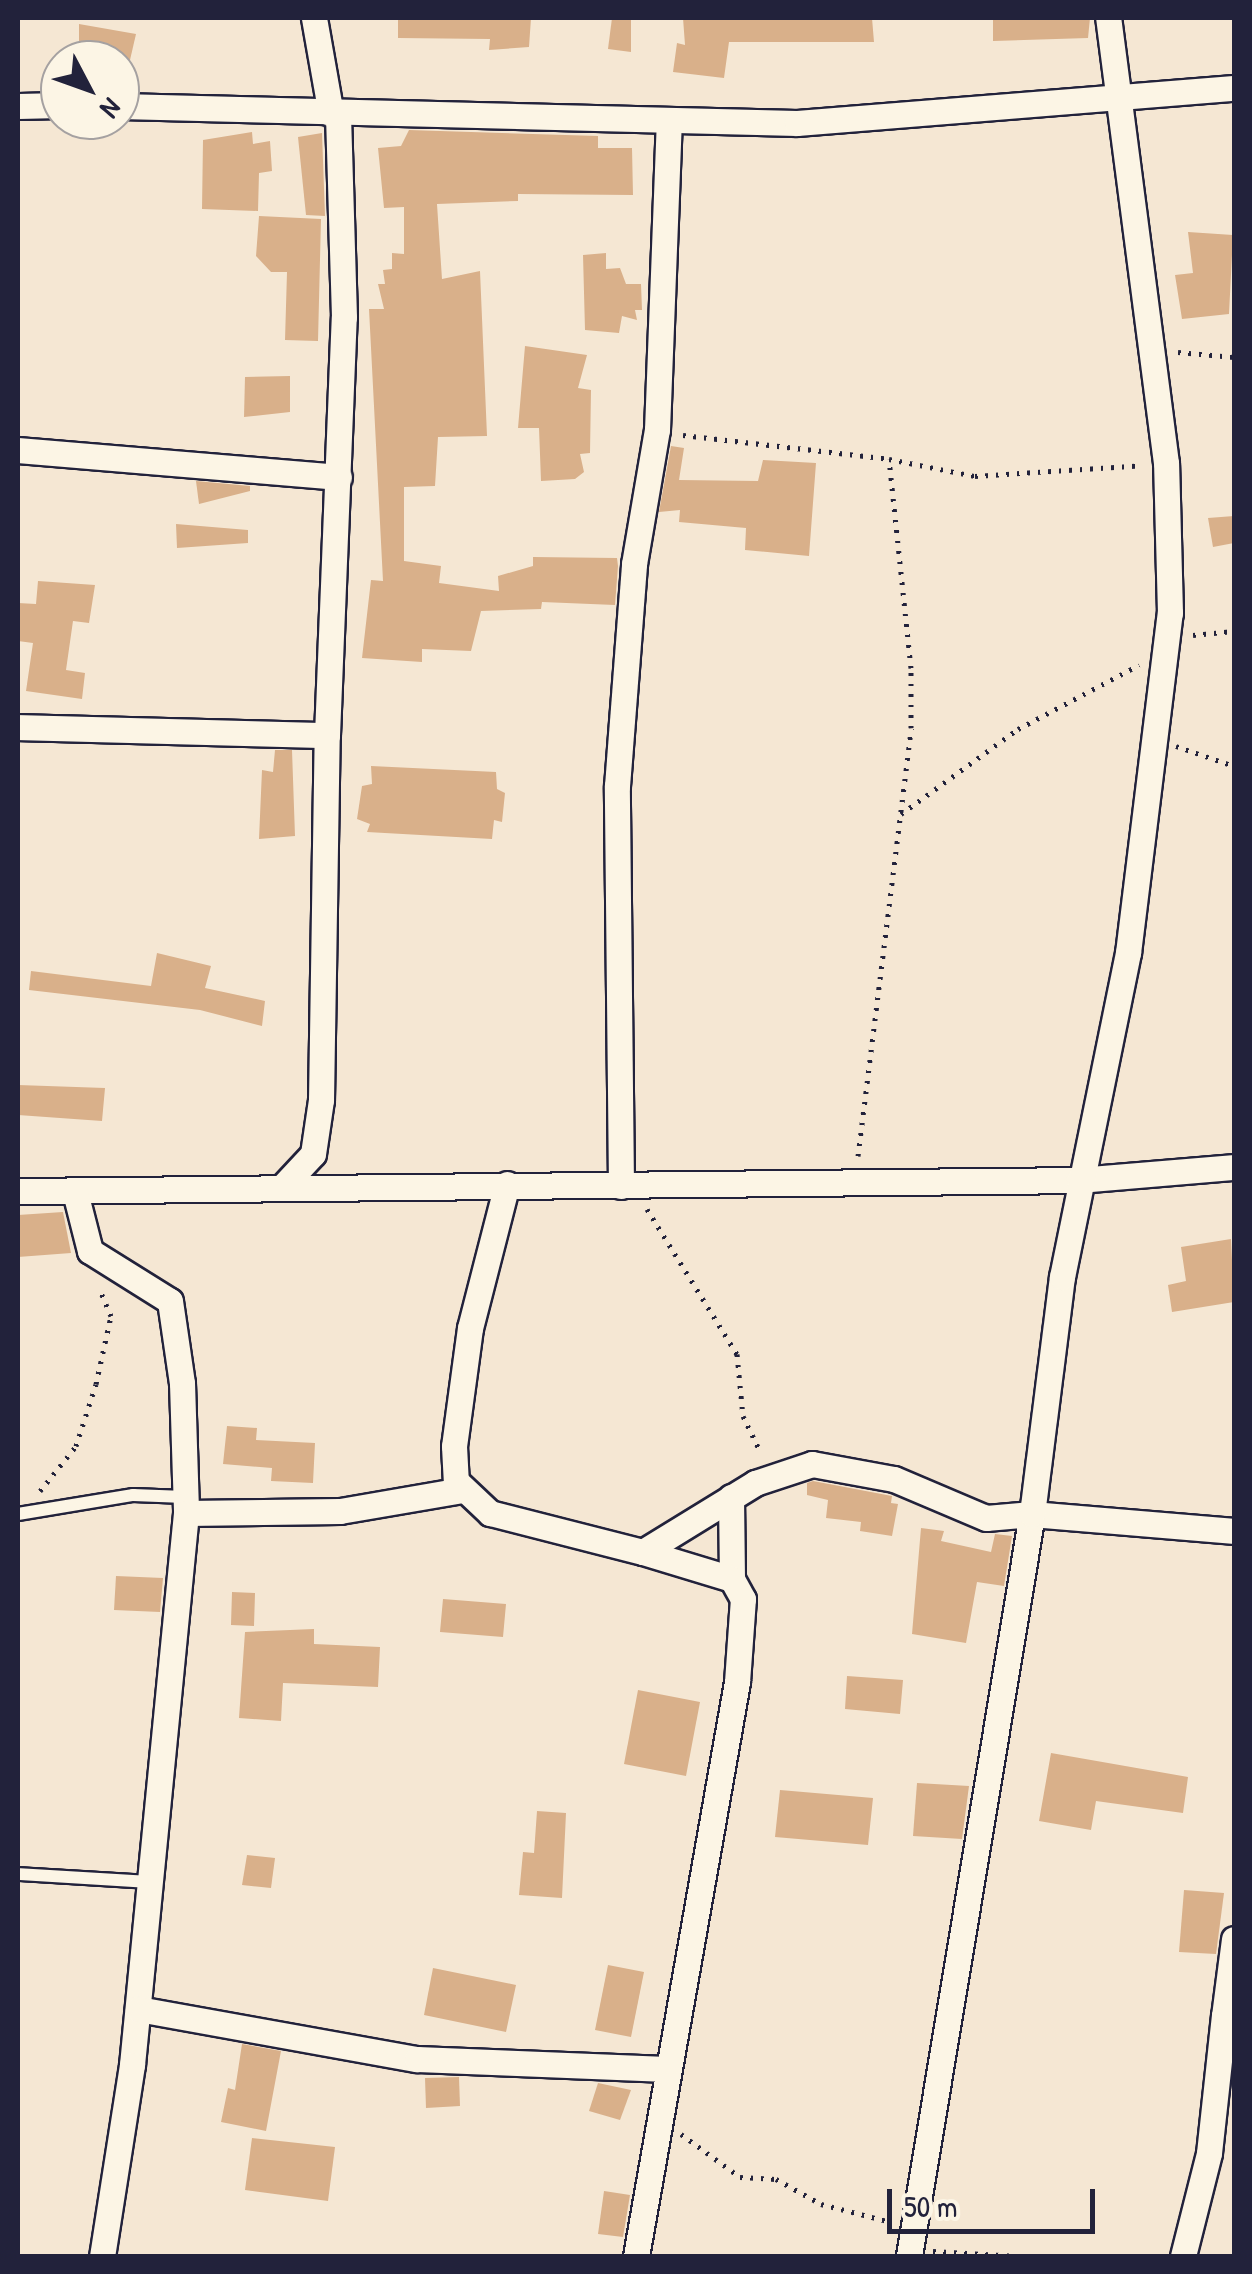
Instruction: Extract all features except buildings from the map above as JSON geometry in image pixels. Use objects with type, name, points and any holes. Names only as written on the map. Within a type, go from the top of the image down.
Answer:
[{"type":"street","points":[[284,1184],[307,1165],[319,1131],[326,735],[344,317],[335,114],[314,18]]},
{"type":"street","points":[[910,2246],[1032,1514],[1079,1180],[1128,953],[1151,788],[1151,734],[1165,651],[1166,464],[1147,349],[1120,94],[1108,18]]},
{"type":"street","points":[[140,107],[669,123],[798,123],[1120,94],[1234,88]]},
{"type":"street","points":[[626,1186],[617,786],[634,564],[658,430],[669,123]]},
{"type":"street","points":[[18,450],[338,477]]},
{"type":"street","points":[[18,727],[326,735]]},
{"type":"street","points":[[18,1192],[284,1184],[626,1186],[1079,1180],[1234,1166]]},
{"type":"street","points":[[507,1184],[460,1380],[454,1464],[460,1490],[500,1518],[643,1552],[732,1579],[743,1593],[737,1682],[636,2256]]},
{"type":"street","points":[[76,1192],[90,1251],[170,1301],[182,1383],[186,1506],[138,2008],[102,2256]]},
{"type":"street","points":[[643,1552],[730,1497],[775,1474],[824,1465],[894,1479],[986,1518],[1032,1514],[1234,1532]]},
{"type":"street","points":[[186,1506],[340,1511],[460,1490]]},
{"type":"street","points":[[730,1497],[732,1579]]},
{"type":"street","points":[[1183,2256],[1209,2152],[1229,2020],[1234,1939]]},
{"type":"street","points":[[138,2008],[417,2060],[667,2069]]},
{"type":"lane","points":[[22,1511],[133,1495],[186,1506]]},
{"type":"lane","points":[[18,1874],[148,1882]]},
{"type":"path","points":[[1147,349],[1234,357]]},
{"type":"path","points":[[658,430],[889,458],[974,476],[1166,464]]},
{"type":"path","points":[[854,1182],[902,814],[911,668],[889,458]]},
{"type":"path","points":[[902,814],[1018,729],[1198,633],[1234,631]]},
{"type":"path","points":[[1151,734],[1234,766]]},
{"type":"path","points":[[626,1186],[736,1354],[742,1416],[775,1474]]},
{"type":"path","points":[[22,1511],[76,1446],[109,1341],[111,1316],[90,1251]]},
{"type":"path","points":[[658,2122],[740,2178],[776,2178],[821,2204],[878,2216],[910,2246],[1018,2256]]}]
